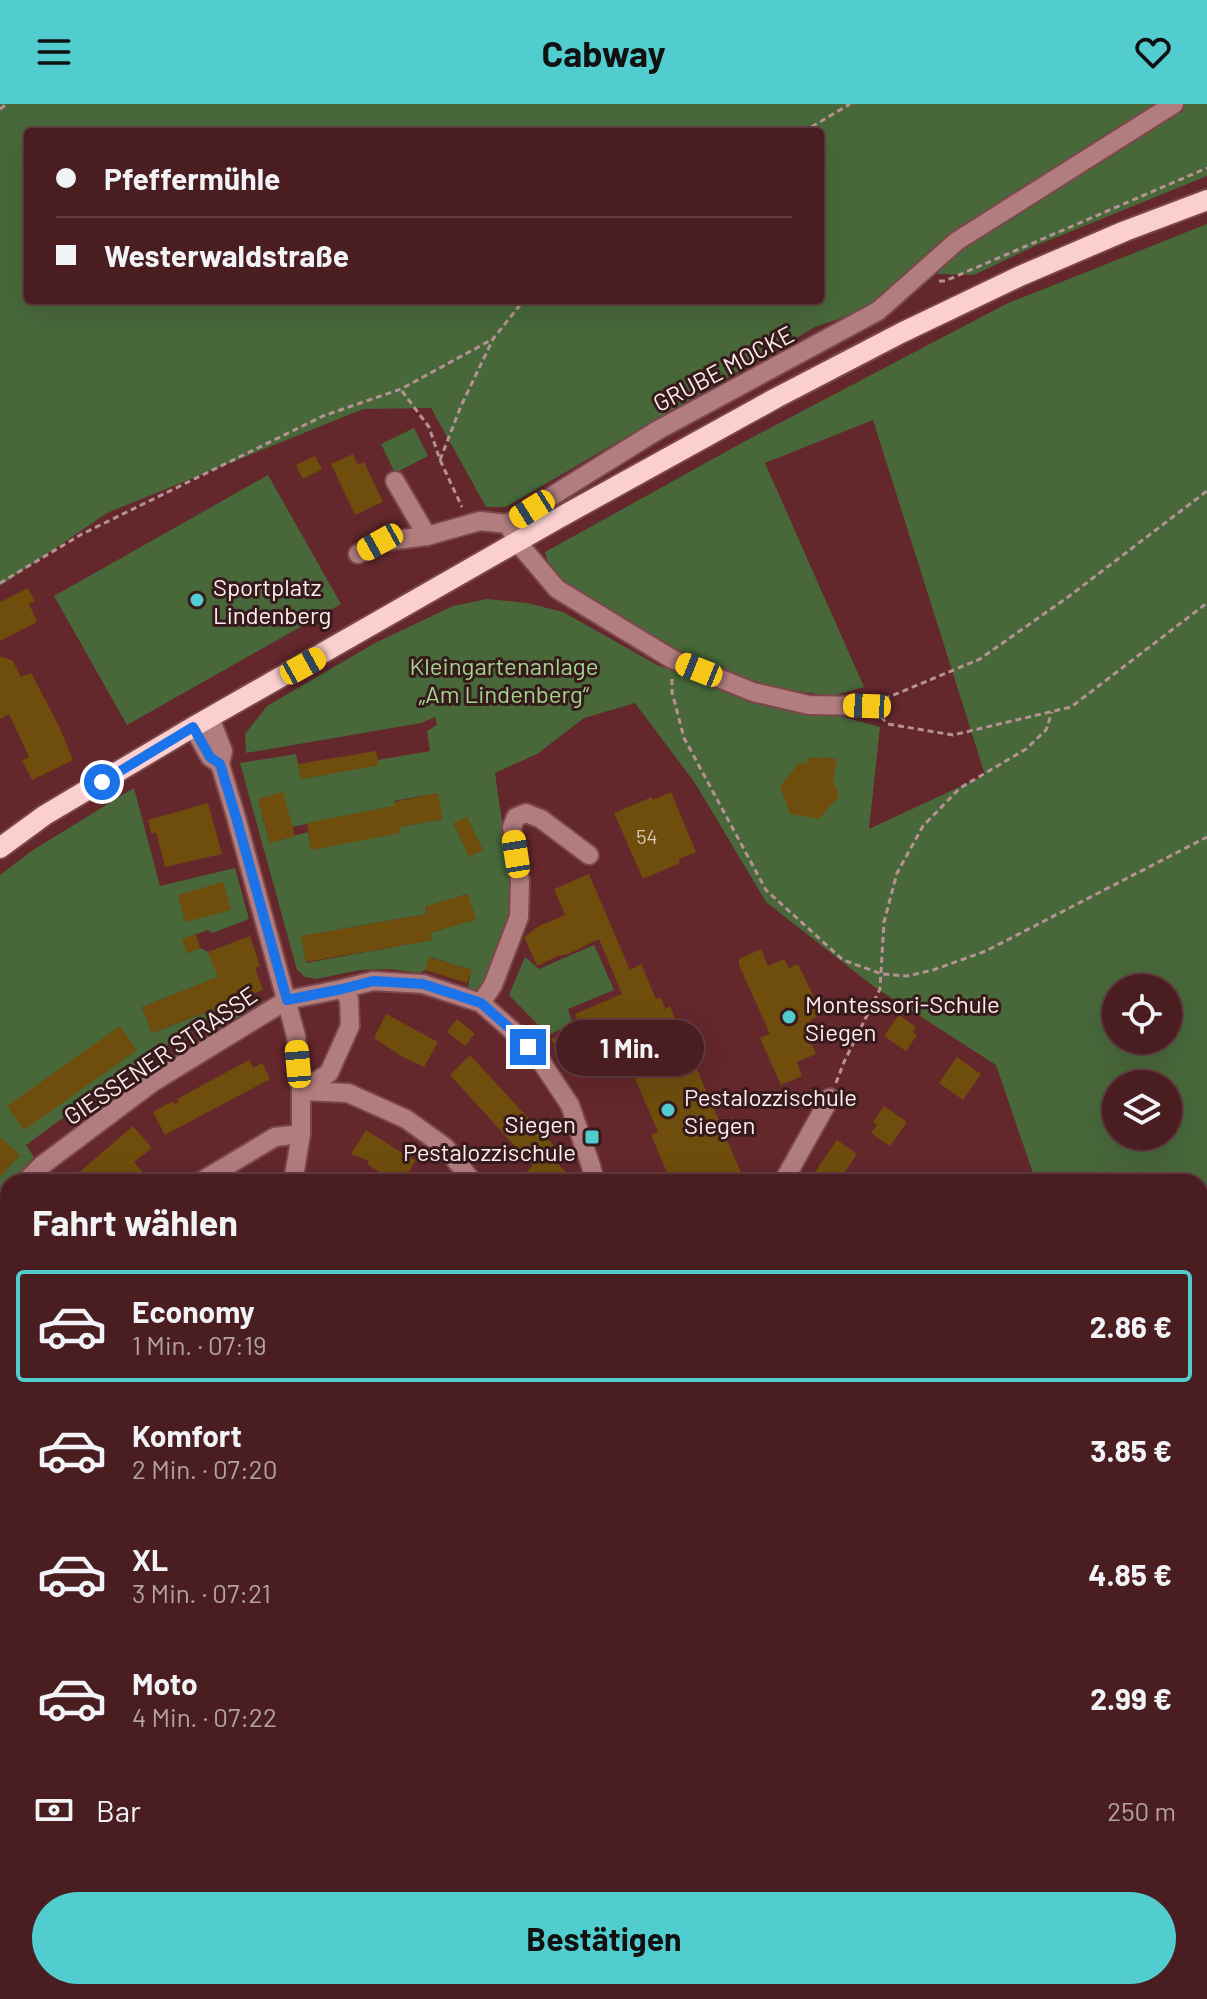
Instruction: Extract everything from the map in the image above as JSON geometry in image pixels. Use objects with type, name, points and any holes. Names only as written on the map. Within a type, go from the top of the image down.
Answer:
[{"type":"main road","points":[[0,848],[45,815],[202,723],[557,519],[764,405],[901,333],[1020,276],[1207,200]]},
{"type":"street","name":"GRUBE MOCKE","points":[[507,524],[658,430],[878,311],[957,241],[1174,104]]},
{"type":"street","points":[[395,481],[427,536]]},
{"type":"street","points":[[358,554],[380,542],[427,536],[480,521],[507,524],[518,543],[557,589],[672,659],[753,692],[809,705],[867,706]]},
{"type":"street","points":[[202,723],[210,757],[220,764],[236,817],[296,1036],[301,1091],[297,1174]]},
{"type":"street","points":[[481,1003],[493,985],[519,917],[520,881],[512,827],[516,817],[526,813],[541,819],[589,855]]},
{"type":"street","points":[[287,1000],[373,981],[423,984],[481,1003],[540,1060],[570,1105],[593,1174]]},
{"type":"street","points":[[301,1091],[329,1073],[350,1026],[349,999],[342,989]]},
{"type":"street","name":"GIESSENER STRASSE","points":[[33,1174],[153,1082],[287,1000]]},
{"type":"street","points":[[301,1091],[348,1093],[406,1119],[445,1147],[467,1174]]},
{"type":"street","points":[[787,1174],[830,1098]]},
{"type":"street","points":[[213,1174],[275,1137],[301,1134]]},
{"type":"path","points":[[0,109],[7,104]]},
{"type":"path","points":[[810,128],[850,104]]},
{"type":"path","points":[[911,281],[945,281],[1207,168]]},
{"type":"path","points":[[440,460],[461,406],[493,339],[521,304]]},
{"type":"path","points":[[0,583],[82,534],[323,416],[401,389],[493,339]]},
{"type":"path","points":[[401,389],[429,427],[463,511],[480,521]]},
{"type":"path","points":[[1207,491],[1068,597],[980,659],[867,706],[888,724],[953,735],[1071,707],[1207,603]]},
{"type":"path","points":[[672,659],[672,692],[684,738],[766,890],[843,960],[882,974],[907,976],[986,951],[1207,837]]},
{"type":"path","points":[[830,1098],[880,989],[884,922],[897,873],[923,826],[960,788],[1026,749],[1046,730],[1052,712]]},
{"type":"green space","points":[[0,104],[1207,104],[1207,176],[1035,246],[974,275],[938,274],[924,259],[889,292],[854,314],[815,327],[506,507],[486,507],[431,408],[363,409],[107,513],[0,586]]},
{"type":"green space","name":"Kleingartenanlage „Am Lindenberg“","points":[[1207,224],[1207,1174],[1033,1174],[996,1065],[873,986],[766,902],[695,783],[635,703],[584,718],[537,754],[495,773],[515,913],[494,970],[478,991],[468,987],[471,970],[430,957],[425,970],[420,973],[390,969],[360,970],[316,979],[305,977],[297,970],[240,763],[296,754],[301,779],[378,765],[378,760],[430,751],[427,731],[437,725],[435,717],[421,723],[246,753],[245,734],[267,706],[375,643],[453,606],[487,599],[527,603],[563,612],[659,666],[880,727],[869,829],[985,775],[873,420],[765,463],[864,687],[832,696],[774,688],[679,653],[552,577],[545,552],[738,445],[1006,304]],"holes":[[[438,793],[442,819],[311,848],[308,832],[270,843],[262,815],[292,827],[394,806],[394,801]],[[467,894],[476,919],[430,933],[431,940],[306,963],[302,936],[427,914],[426,907]]]},
{"type":"green space","points":[[414,428],[428,456],[395,473],[381,444]]},
{"type":"green space","name":"Sportplatz Lindenberg","points":[[268,475],[341,604],[127,725],[54,596]]},
{"type":"green space","points":[[134,788],[160,886],[235,868],[249,919],[213,933],[208,930],[183,939],[188,953],[200,948],[208,952],[214,965],[255,949],[226,974],[142,1007],[152,1033],[238,1000],[247,1013],[230,1023],[223,1012],[139,1062],[26,1145],[34,1157],[18,1174],[0,1174],[0,875],[33,850]]},
{"type":"green space","points":[[594,945],[614,990],[568,1009],[573,1024],[548,1035],[509,995],[525,957],[539,969]]},
{"type":"building","points":[[353,454],[358,465],[364,462],[383,502],[355,515],[331,464]]},
{"type":"building","points":[[315,456],[322,469],[303,479],[296,465]]},
{"type":"building","points":[[28,588],[35,601],[29,604],[37,622],[0,641],[0,602]]},
{"type":"building","points":[[0,656],[13,661],[21,677],[31,673],[73,760],[32,780],[22,760],[29,757],[9,714],[0,719]]},
{"type":"building","points":[[376,751],[379,765],[301,779],[298,764]]},
{"type":"building","points":[[808,757],[837,759],[833,780],[839,796],[819,819],[790,814],[780,786],[799,763],[807,764]]},
{"type":"building","points":[[283,792],[295,836],[270,843],[258,799]]},
{"type":"building","points":[[671,792],[696,852],[679,859],[680,863],[643,879],[614,813]]},
{"type":"building","points":[[438,793],[443,819],[399,827],[400,833],[311,850],[307,823],[394,806],[394,802]]},
{"type":"building","points":[[208,803],[222,854],[165,867],[156,832],[151,834],[148,820]]},
{"type":"building","points":[[467,817],[483,850],[469,857],[453,823]]},
{"type":"building","points":[[589,874],[630,970],[641,964],[656,999],[661,997],[665,1009],[670,1006],[742,1174],[668,1174],[651,1135],[658,1132],[619,1042],[590,1053],[592,1058],[579,1059],[561,1052],[551,1039],[581,1029],[575,1014],[622,994],[599,939],[537,966],[524,937],[539,926],[565,915],[554,889]]},
{"type":"building","points":[[223,882],[231,910],[185,922],[178,895]]},
{"type":"building","points":[[468,894],[476,919],[430,933],[432,940],[306,962],[301,936],[427,914],[426,906]]},
{"type":"building","points":[[196,934],[200,948],[187,953],[182,939]]},
{"type":"building","points":[[250,936],[260,966],[255,968],[263,990],[152,1033],[142,1007],[218,977],[208,952]]},
{"type":"building","name":"Montessori-Schule Siegen","points":[[761,949],[768,966],[784,959],[789,968],[798,964],[822,1014],[810,1020],[815,1029],[806,1033],[816,1054],[797,1062],[802,1076],[781,1085],[760,1038],[770,1034],[739,965],[739,959]]},
{"type":"building","points":[[429,957],[472,970],[467,983],[425,970]]},
{"type":"building","points":[[386,1014],[438,1042],[424,1067],[374,1038]]},
{"type":"building","points":[[899,1015],[916,1027],[913,1032],[917,1035],[906,1051],[884,1036]]},
{"type":"building","points":[[457,1019],[475,1034],[465,1046],[447,1032]]},
{"type":"building","points":[[120,1026],[137,1050],[24,1130],[7,1106]]},
{"type":"building","points":[[470,1055],[555,1147],[548,1153],[568,1174],[528,1174],[526,1172],[533,1166],[450,1075]]},
{"type":"building","points":[[957,1057],[981,1074],[963,1100],[939,1083]]},
{"type":"building","points":[[249,1060],[253,1068],[262,1063],[270,1079],[165,1135],[153,1112],[173,1101],[175,1104],[179,1102],[177,1099]]},
{"type":"building","points":[[884,1106],[907,1122],[890,1146],[871,1133],[877,1125],[873,1122]]},
{"type":"building","points":[[133,1126],[152,1148],[134,1162],[144,1174],[77,1174]]},
{"type":"building","points":[[366,1130],[416,1160],[407,1174],[383,1174],[367,1164],[369,1161],[351,1154]]},
{"type":"building","points":[[0,1137],[20,1155],[0,1174]]},
{"type":"building","points":[[837,1140],[857,1154],[843,1174],[815,1172]]},
{"type":"place","name":"Sportplatz Lindenberg","points":[[197,600]]},
{"type":"place","name":"Montessori-Schule Siegen","points":[[789,1017]]},
{"type":"place","name":"Pestalozzischule Siegen","points":[[668,1110]]},
{"type":"place","name":"Siegen Pestalozzischule","points":[[592,1137]]},
{"type":"route","points":[[102,782],[193,727],[210,757],[220,764],[287,1000],[373,981],[423,984],[481,1003],[528,1047]]}]
